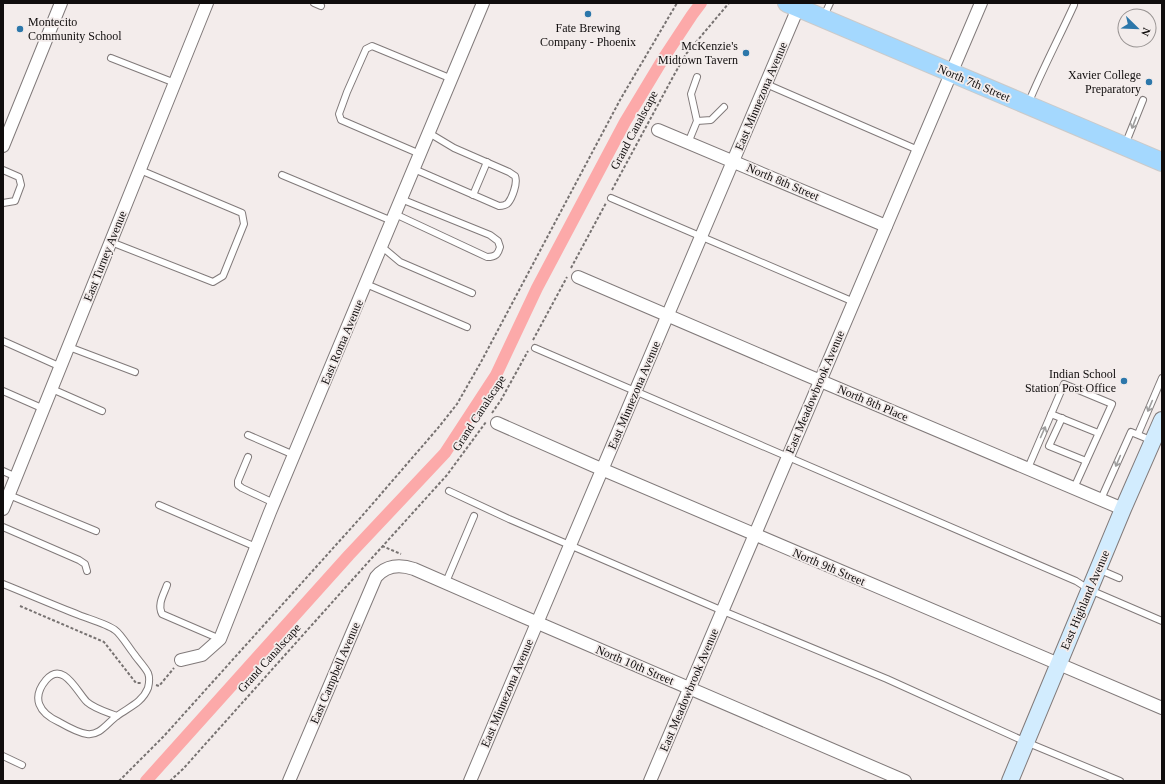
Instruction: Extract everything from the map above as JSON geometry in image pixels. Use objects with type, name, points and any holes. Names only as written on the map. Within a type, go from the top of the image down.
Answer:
[{"type":"main road","name":"North 7th Street","points":[[793,6],[826,11],[951,73],[1162,162]]},
{"type":"street","points":[[3,146],[61,3]]},
{"type":"street","name":"East Turney Avenue","points":[[3,509],[207,3]]},
{"type":"street","name":"East Roma Avenue","points":[[181,660],[202,655],[220,639],[274,503],[484,3]]},
{"type":"street","name":"East Meadowbrook Avenue","points":[[650,781],[981,3]]},
{"type":"street","name":"East Minnezona Avenue","points":[[470,781],[766,84],[793,6]]},
{"type":"street","name":"North 8th Street","points":[[658,130],[886,226]]},
{"type":"street","name":"North 8th Place","points":[[572,274],[1123,509]]},
{"type":"street","name":"North 9th Street","points":[[492,419],[602,470],[1162,708]]},
{"type":"street","name":"East Highland Avenue","points":[[1010,781],[1123,509],[1162,420]]},
{"type":"street","name":"North 10th Street","points":[[386,568],[408,566],[905,781]]},
{"type":"street","name":"East Campbell Avenue","points":[[289,781],[376,577],[386,568]]},
{"type":"lane","points":[[314,3],[321,6]]},
{"type":"lane","points":[[1027,105],[1041,72],[1057,43],[1074,5]]},
{"type":"lane","points":[[420,154],[341,120],[339,114],[347,92],[366,49],[372,46],[452,79]]},
{"type":"lane","points":[[111,58],[175,83]]},
{"type":"lane","points":[[688,142],[697,121],[691,94],[697,77]]},
{"type":"lane","points":[[766,84],[918,150]]},
{"type":"lane","points":[[1124,146],[1143,100]]},
{"type":"lane","points":[[697,121],[711,120],[724,107]]},
{"type":"lane","points":[[414,169],[499,206],[508,204],[517,184],[515,176],[509,172],[454,148],[429,134]]},
{"type":"lane","points":[[473,195],[487,162]]},
{"type":"lane","points":[[3,170],[19,177],[21,185],[15,201],[3,203]]},
{"type":"lane","points":[[111,242],[213,282],[223,276],[244,224],[242,213],[140,170]]},
{"type":"lane","points":[[282,175],[393,218],[487,257],[494,257],[498,253],[500,247],[498,241],[490,236],[401,199]]},
{"type":"lane","points":[[609,199],[854,302]]},
{"type":"lane","points":[[381,246],[400,262],[472,293]]},
{"type":"lane","points":[[366,284],[467,327]]},
{"type":"lane","points":[[3,341],[61,366]]},
{"type":"lane","points":[[534,346],[1076,581],[1090,590],[1162,621]]},
{"type":"lane","points":[[69,347],[135,372]]},
{"type":"lane","points":[[1138,434],[1162,378]]},
{"type":"lane","points":[[1028,468],[1064,384],[1112,404],[1074,488]]},
{"type":"lane","points":[[52,389],[102,411]]},
{"type":"lane","points":[[3,391],[44,409]]},
{"type":"lane","points":[[1051,414],[1098,433]]},
{"type":"lane","points":[[1062,418],[1049,446],[1086,461]]},
{"type":"lane","points":[[1101,499],[1131,432],[1153,441]]},
{"type":"lane","points":[[248,435],[294,455]]},
{"type":"lane","points":[[248,457],[238,482],[240,487],[274,503]]},
{"type":"lane","points":[[3,472],[16,477]]},
{"type":"lane","points":[[449,491],[570,545],[723,611],[887,679],[1026,742],[1120,781]]},
{"type":"lane","points":[[9,495],[96,531]]},
{"type":"lane","points":[[158,505],[256,547]]},
{"type":"lane","points":[[446,582],[474,516]]},
{"type":"lane","points":[[3,527],[79,560],[85,564],[87,571]]},
{"type":"lane","points":[[1098,569],[1119,578]]},
{"type":"lane","points":[[3,584],[116,630],[149,674],[149,684],[145,695],[136,704],[117,716],[103,729],[94,733],[86,734],[50,718],[42,711],[38,699],[40,689],[50,676],[56,674],[63,676],[73,683],[86,701],[117,716]]},
{"type":"lane","points":[[167,585],[160,604],[162,614],[220,639]]},
{"type":"lane","points":[[3,756],[22,765]]},
{"type":"path","points":[[119,781],[164,736],[362,516],[457,404],[481,362],[620,100],[677,3]]},
{"type":"path","name":"Grand Canalscape","points":[[534,346],[682,61],[698,39],[714,23],[729,3]]},
{"type":"path","name":"Grand Canalscape","points":[[170,781],[183,769],[356,574],[447,476],[492,419],[528,350]]},
{"type":"path","points":[[20,606],[104,642],[136,683],[159,686],[165,676],[181,660]]},
{"type":"waterway","points":[[146,781],[349,555],[445,453],[496,375],[537,288],[625,122],[663,59],[701,3]]},
{"type":"place","name":"Fate Brewing Company - Phoenix","points":[[588,14]]},
{"type":"place","name":"Montecito Community School","points":[[20,29]]},
{"type":"place","name":"McKenzie's Midtown Tavern","points":[[746,53]]},
{"type":"place","name":"Xavier College Preparatory","points":[[1149,82]]},
{"type":"place","name":"Indian School Station Post Office","points":[[1124,381]]}]
